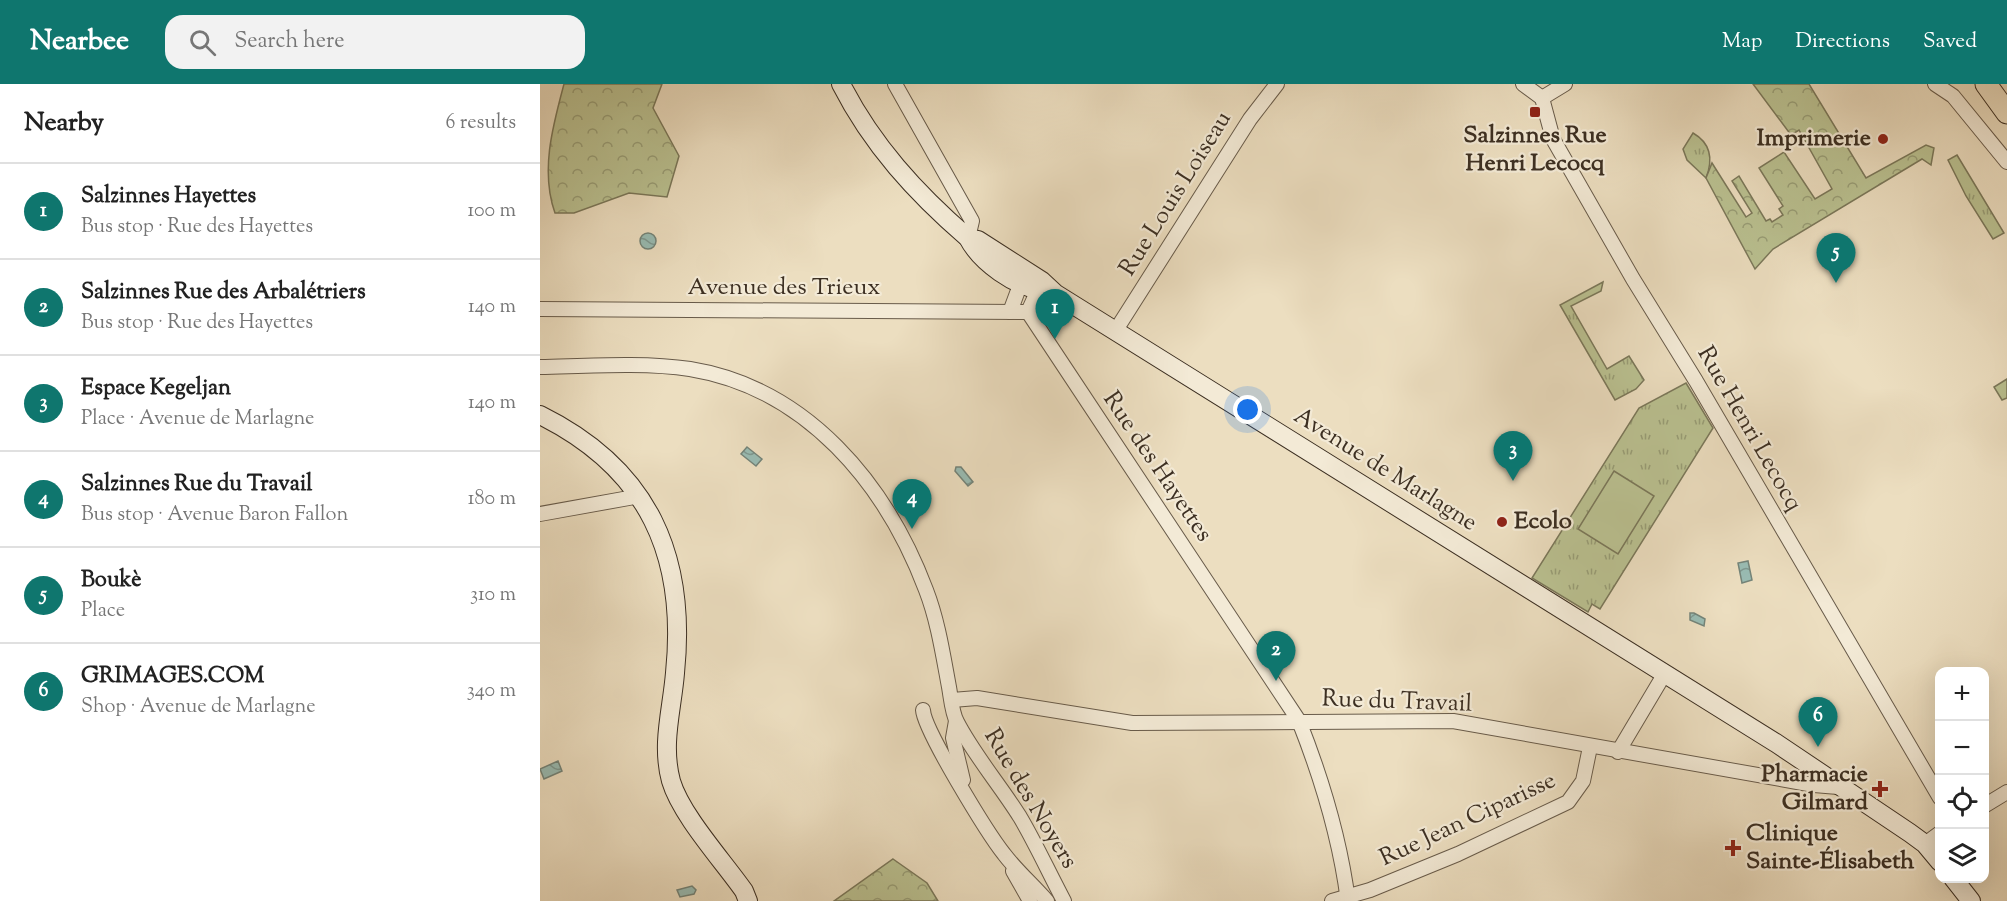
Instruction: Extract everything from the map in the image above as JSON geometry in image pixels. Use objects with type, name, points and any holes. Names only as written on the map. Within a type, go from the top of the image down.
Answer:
[{"type":"main road","name":"Avenue de Marlagne","points":[[841,84],[869,134],[892,163],[936,210],[968,238],[973,247],[1009,279],[1039,287],[1116,330],[1776,743],[1838,787],[1932,838]]},
{"type":"main road","points":[[1986,84],[2007,113]]},
{"type":"main road","points":[[1996,84],[2007,99]]},
{"type":"main road","points":[[540,416],[557,424],[598,452],[627,479],[640,496],[665,546],[676,602],[678,636],[675,676],[666,731],[672,783],[681,805],[744,891],[748,901]]},
{"type":"main road","points":[[1956,883],[1971,901]]},
{"type":"street","points":[[895,84],[972,221],[968,238]]},
{"type":"street","name":"Rue Louis Loiseau","points":[[1116,330],[1250,119],[1276,84]]},
{"type":"street","points":[[1523,84],[1542,98],[1565,84]]},
{"type":"street","points":[[1935,84],[1953,96],[2007,162]]},
{"type":"street","name":"Rue Henri Lecocq","points":[[1542,98],[1553,139],[1633,279],[1696,381],[1935,789]]},
{"type":"street","points":[[1010,312],[1039,287]]},
{"type":"street","points":[[1029,312],[1039,287]]},
{"type":"street","name":"Avenue des Trieux","points":[[540,309],[1029,312]]},
{"type":"street","name":"Rue des Hayettes","points":[[1029,312],[1299,721],[1320,772],[1339,845],[1348,899]]},
{"type":"street","name":"Rue des Noyers","points":[[540,367],[601,366],[688,369],[734,380],[757,388],[804,418],[838,448],[884,502],[905,540],[927,593],[956,721],[953,738],[961,765],[963,786]]},
{"type":"street","points":[[540,514],[640,496]]},
{"type":"street","points":[[1618,752],[1665,673]]},
{"type":"street","name":"Rue du Travail","points":[[952,700],[977,698],[1132,723],[1453,721],[1618,752],[1838,787]]},
{"type":"street","name":"Rue des Noyers","points":[[923,710],[930,732],[1030,901]]},
{"type":"street","name":"Rue des Noyers","points":[[956,721],[1020,818],[1064,901]]},
{"type":"street","name":"Rue Jean Ciparisse","points":[[1332,901],[1348,899],[1458,854],[1568,802],[1583,781],[1590,747]]},
{"type":"street","points":[[1989,803],[2007,792]]},
{"type":"street","name":"Rue des Noyers","points":[[1005,856],[1047,901]]},
{"type":"green space","points":[[564,84],[662,84],[653,108],[679,156],[667,197],[629,193],[574,213],[555,213],[548,165],[552,132]]},
{"type":"green space","points":[[1753,84],[1809,84],[1866,178],[1926,145],[1934,148],[1931,165],[1922,159],[1773,249],[1755,269],[1706,178],[1712,163],[1746,217],[1752,213],[1732,181],[1739,176],[1766,221],[1770,219],[1772,222],[1783,215],[1779,209],[1783,206],[1759,168],[1784,152],[1815,199],[1832,189],[1799,130],[1791,135]]},
{"type":"green space","points":[[1693,133],[1704,142],[1709,153],[1710,165],[1706,178],[1687,160],[1683,149]]},
{"type":"green space","points":[[1957,155],[2004,233],[1993,239],[1966,196],[1948,160]]},
{"type":"green space","points":[[1603,282],[1601,291],[1571,306],[1607,369],[1629,356],[1644,380],[1636,389],[1615,400],[1560,305]]},
{"type":"green space","points":[[2007,379],[2007,398],[2002,400],[1994,387]]},
{"type":"green space","points":[[1686,383],[1713,428],[1600,609],[1592,604],[1588,612],[1532,578],[1639,408]]},
{"type":"green space","points":[[1614,471],[1654,496],[1618,554],[1578,529]]},
{"type":"green space","points":[[893,859],[927,883],[938,901],[834,901]]},
{"type":"water","points":[[648,233],[656,241],[648,249],[640,241]]},
{"type":"water","points":[[747,447],[762,459],[756,466],[741,454]]},
{"type":"water","points":[[956,467],[961,467],[973,482],[968,486],[955,471]]},
{"type":"water","points":[[1748,561],[1752,580],[1742,583],[1738,563]]},
{"type":"water","points":[[1690,613],[1705,619],[1704,626],[1690,620]]},
{"type":"water","points":[[558,761],[562,771],[544,779],[540,769]]},
{"type":"water","points":[[692,886],[696,890],[694,894],[680,897],[677,890]]},
{"type":"place","name":"Salzinnes Rue Henri Lecocq","points":[[1535,112]]},
{"type":"place","name":"Imprimerie","points":[[1883,139]]},
{"type":"place","name":"Boukè","points":[[1836,283]]},
{"type":"place","name":"Salzinnes Hayettes","points":[[1055,339]]},
{"type":"place","name":"Espace Kegeljan","points":[[1513,481]]},
{"type":"place","name":"Ecolo","points":[[1502,522]]},
{"type":"place","name":"Salzinnes Rue du Travail","points":[[912,529]]},
{"type":"place","name":"Salzinnes Rue des Arbalétriers","points":[[1276,681]]},
{"type":"place","name":"GRIMAGES.COM","points":[[1818,747]]},
{"type":"place","name":"Pharmacie Gilmard","points":[[1880,789]]},
{"type":"place","name":"Clinique Sainte-Élisabeth","points":[[1733,848]]}]
